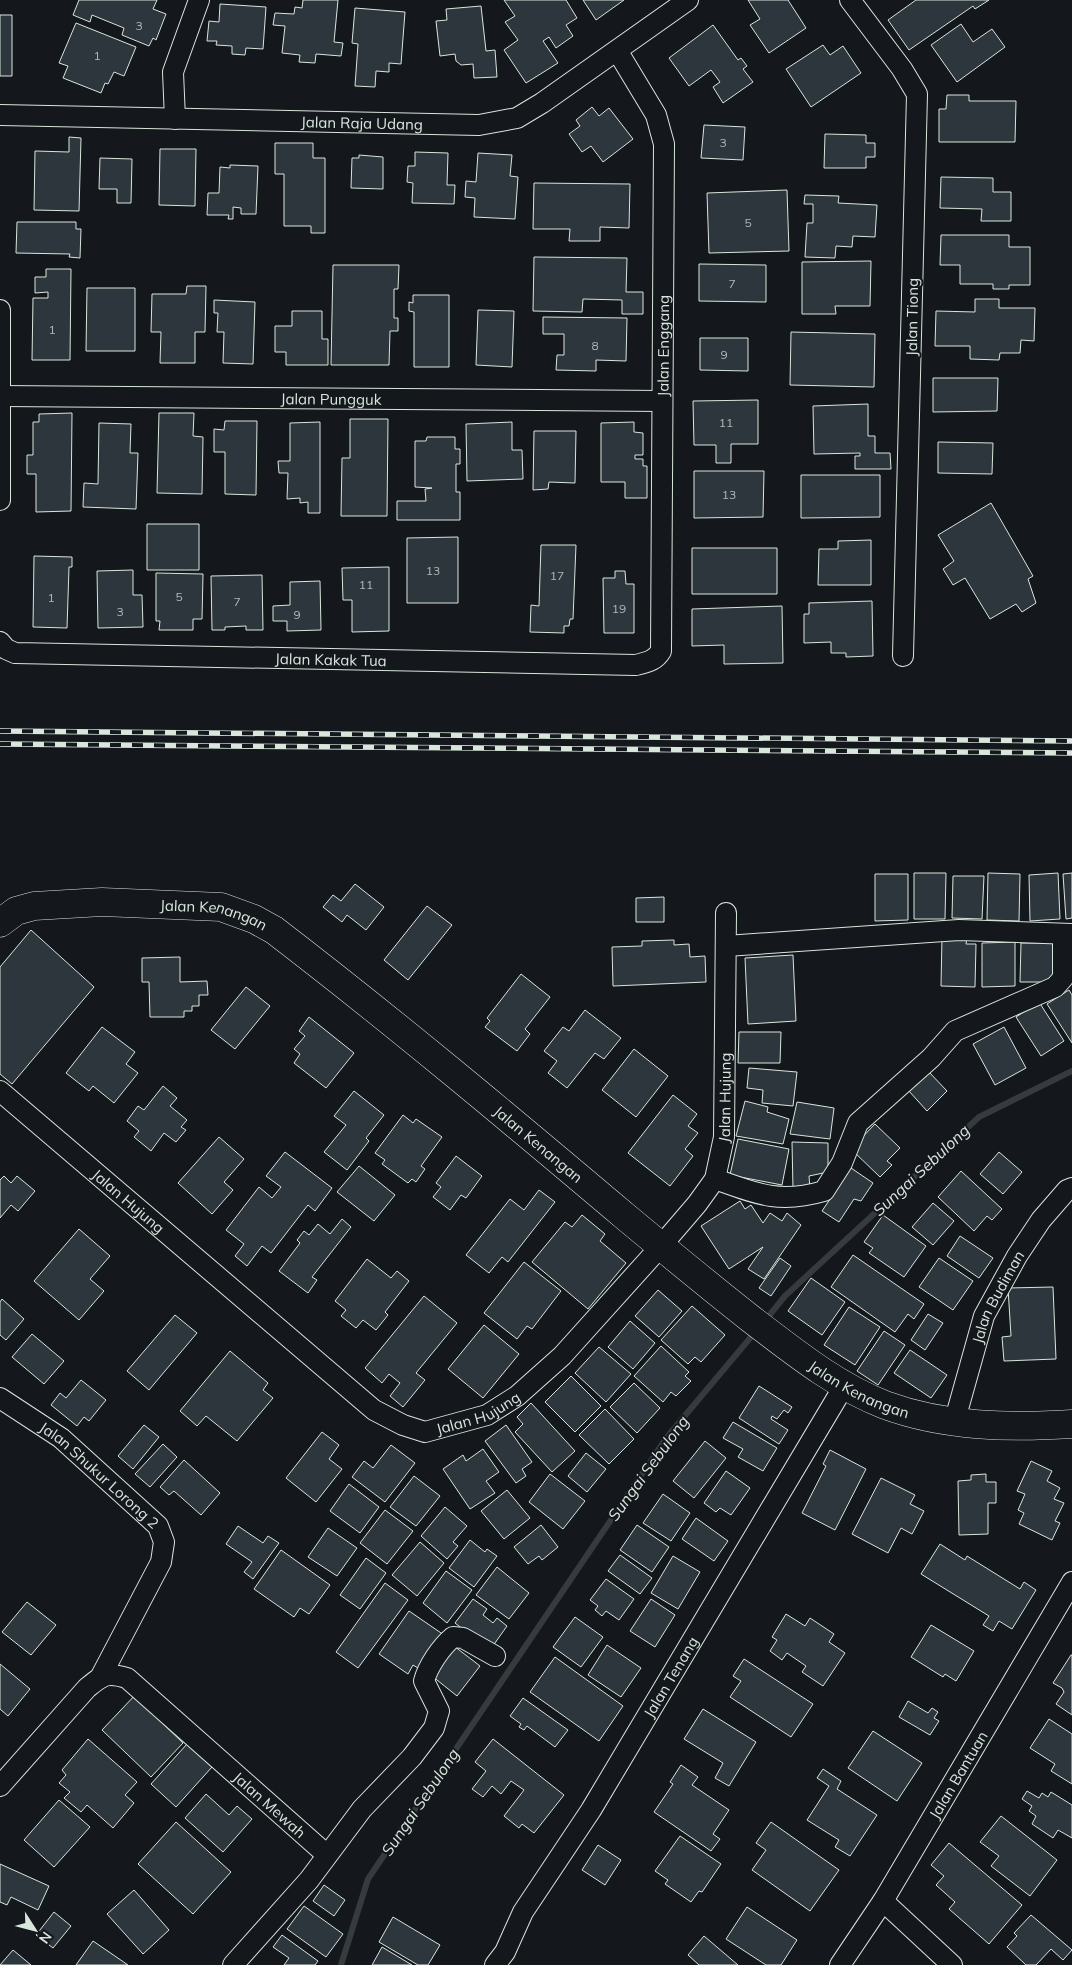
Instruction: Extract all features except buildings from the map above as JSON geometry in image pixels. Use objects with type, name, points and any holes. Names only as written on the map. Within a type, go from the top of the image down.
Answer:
[{"type":"street","points":[[176,119],[173,72],[200,0]]},
{"type":"street","name":"Jalan Raja Udang","points":[[0,115],[479,125],[516,118],[618,52],[688,0]]},
{"type":"street","name":"Jalan Tiong","points":[[850,0],[902,68],[917,94],[903,656]]},
{"type":"street","name":"Jalan Enggang","points":[[618,52],[656,115],[664,144],[661,651]]},
{"type":"street","points":[[0,310],[0,500]]},
{"type":"street","name":"Jalan Pungguk","points":[[1,396],[662,401]]},
{"type":"street","name":"Jalan Kakak Tua","points":[[0,642],[6,649],[15,653],[627,664],[652,661],[661,651]]},
{"type":"street","name":"Jalan Kenangan","points":[[0,923],[16,911],[34,906],[102,902],[221,907],[254,919],[274,930],[428,1051],[744,1314],[844,1386],[886,1405],[954,1423],[1044,1426],[1072,1424]]},
{"type":"street","name":"Jalan Hujung","points":[[0,1091],[358,1398],[374,1410],[403,1425],[425,1432],[487,1416],[517,1396],[562,1356],[661,1246],[697,1204],[715,1179],[724,1137],[726,914]]},
{"type":"street","points":[[715,1179],[762,1195],[799,1198],[824,1191],[838,1170],[858,1123],[931,1058],[955,1031],[1055,988],[1060,983],[1067,934],[959,930],[726,946]]},
{"type":"street","name":"Jalan Budiman","points":[[954,1423],[984,1316],[1017,1256],[1041,1220],[1067,1190],[1072,1188]]},
{"type":"street","name":"Jalan Tenang","points":[[494,1965],[505,1952],[523,1912],[596,1802],[844,1386]]},
{"type":"street","name":"Jalan Shukur Lorong 2","points":[[0,1398],[61,1438],[158,1526],[164,1542],[161,1562],[100,1678]]},
{"type":"street","name":"Jalan Bantuan","points":[[840,1965],[883,1901],[1072,1582]]},
{"type":"street","points":[[233,1965],[310,1880],[362,1809],[412,1757],[434,1728],[439,1711],[424,1682],[427,1672],[447,1642],[453,1637],[464,1638],[495,1656]]},
{"type":"street","name":"Jalan Mewah","points":[[100,1678],[110,1673],[126,1678],[327,1855]]},
{"type":"street","points":[[0,1786],[87,1688],[100,1678]]},
{"type":"street","points":[[883,1901],[952,1965]]},
{"type":"waterway","name":"Sungai Sebulong","points":[[764,1322],[785,1296],[979,1117],[1072,1071]]},
{"type":"waterway","name":"Sungai Sebulong","points":[[341,1965],[368,1879],[667,1437],[756,1331]]},
{"type":"railway","points":[[0,731],[1072,741]]},
{"type":"railway","points":[[0,744],[1072,753]]}]
